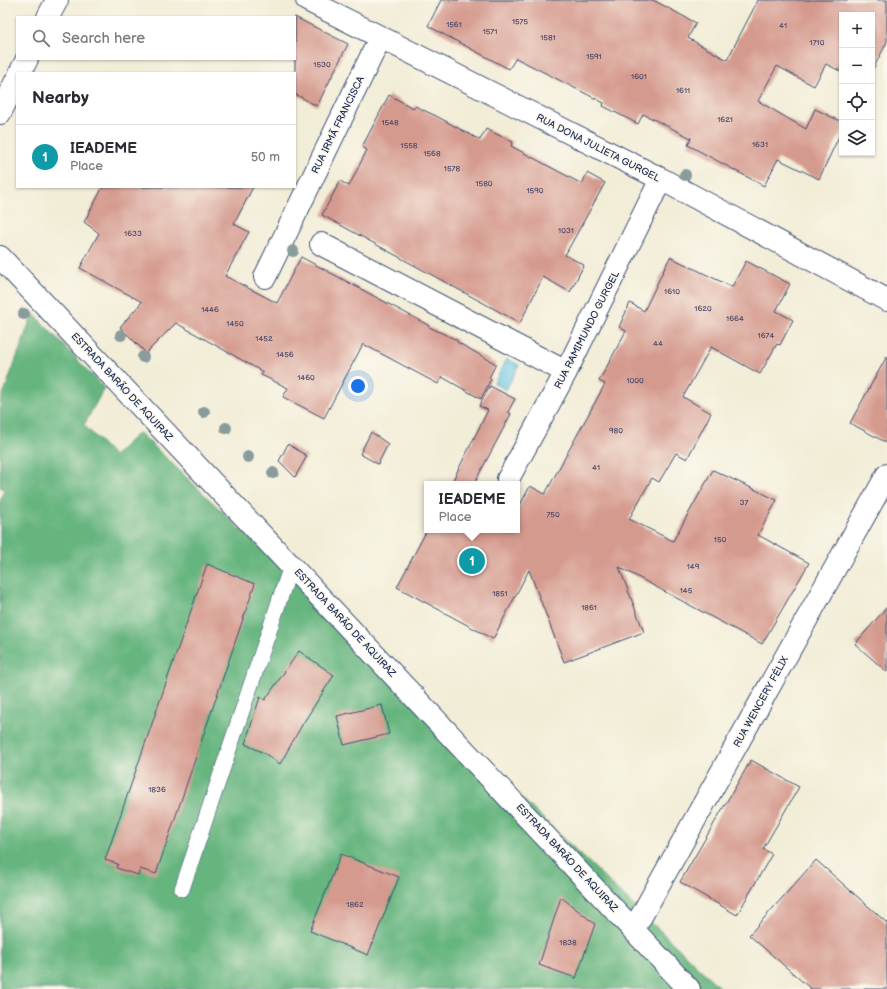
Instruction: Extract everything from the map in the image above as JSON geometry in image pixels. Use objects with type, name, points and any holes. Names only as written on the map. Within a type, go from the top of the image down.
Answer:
[{"type":"street","points":[[49,16],[57,0]]},
{"type":"street","name":"RUA DONA JULIETA GURGEL","points":[[307,0],[662,180],[887,300]]},
{"type":"street","name":"RUA IRMÃ FRANCISCA","points":[[265,277],[380,38]]},
{"type":"street","points":[[20,72],[26,60]]},
{"type":"street","points":[[0,113],[16,81]]},
{"type":"street","name":"RUA RAMIMUNDO GURGEL","points":[[508,479],[566,372],[662,180]]},
{"type":"street","points":[[321,244],[566,372]]},
{"type":"street","name":"ESTRADA BARÃO DE AQUIRAZ","points":[[0,257],[634,929],[688,989]]},
{"type":"street","name":"RUA WENCERY FÉLIX","points":[[634,929],[887,475]]},
{"type":"lane","points":[[182,889],[292,566]]},
{"type":"green space","points":[[33,313],[104,388],[84,425],[114,456],[139,432],[721,989],[0,989],[0,503],[4,489],[0,487],[0,403]]},
{"type":"water","points":[[507,359],[519,365],[506,390],[494,383]]},
{"type":"building","points":[[441,0],[653,0],[696,23],[688,38],[727,60],[758,0],[887,0],[887,42],[875,65],[875,12],[839,12],[839,70],[826,64],[814,86],[777,66],[758,101],[806,129],[815,109],[839,121],[839,136],[819,179],[778,159],[764,186],[688,145],[691,138],[643,114],[638,124],[603,106],[604,103],[516,58],[509,69],[428,26]]},
{"type":"building","points":[[296,18],[348,44],[317,106],[296,95]]},
{"type":"building","points":[[389,95],[413,108],[415,106],[438,117],[480,140],[486,129],[513,142],[511,146],[582,184],[587,173],[605,183],[565,255],[584,265],[570,292],[543,277],[520,323],[322,215],[340,181],[349,186],[367,150],[362,147]]},
{"type":"building","points":[[102,188],[252,188],[234,224],[249,232],[225,276],[277,303],[301,257],[428,325],[429,327],[457,340],[457,342],[496,364],[489,378],[491,379],[481,399],[442,377],[438,384],[363,344],[324,418],[283,397],[288,388],[261,375],[263,372],[176,323],[146,353],[120,327],[142,302],[80,268],[99,233],[84,222]]},
{"type":"building","points":[[670,257],[732,287],[746,261],[790,284],[776,311],[793,320],[780,345],[777,344],[760,374],[711,347],[683,397],[711,413],[687,459],[676,453],[659,482],[652,478],[629,519],[673,541],[713,470],[777,500],[758,535],[809,563],[762,644],[619,567],[644,632],[564,662],[529,570],[493,639],[397,587],[425,533],[520,533],[520,505],[530,486],[545,494],[605,384],[599,381],[626,331],[619,327],[630,303],[644,311]]},
{"type":"building","points":[[887,356],[887,443],[850,423]]},
{"type":"building","points":[[490,386],[515,399],[508,412],[511,414],[476,481],[452,481],[488,410],[479,406]]},
{"type":"building","points":[[371,432],[388,444],[378,464],[360,454]]},
{"type":"building","points":[[288,444],[307,456],[295,477],[279,461]]},
{"type":"building","points":[[207,564],[255,584],[156,874],[140,869],[138,875],[116,868],[118,864],[105,860]]},
{"type":"building","points":[[887,607],[887,672],[855,644]]},
{"type":"building","points":[[299,651],[334,675],[302,725],[280,764],[264,753],[245,744],[260,697],[265,700]]},
{"type":"building","points":[[382,705],[389,734],[344,745],[337,716]]},
{"type":"building","points":[[751,760],[799,787],[763,849],[772,854],[737,915],[680,882]]},
{"type":"building","points":[[341,854],[399,877],[368,955],[310,931]]},
{"type":"building","points":[[816,860],[887,923],[887,989],[811,989],[749,935]]},
{"type":"building","points":[[561,897],[595,924],[576,978],[539,965]]},
{"type":"place","name":"IEADEME","points":[[472,561]]}]
